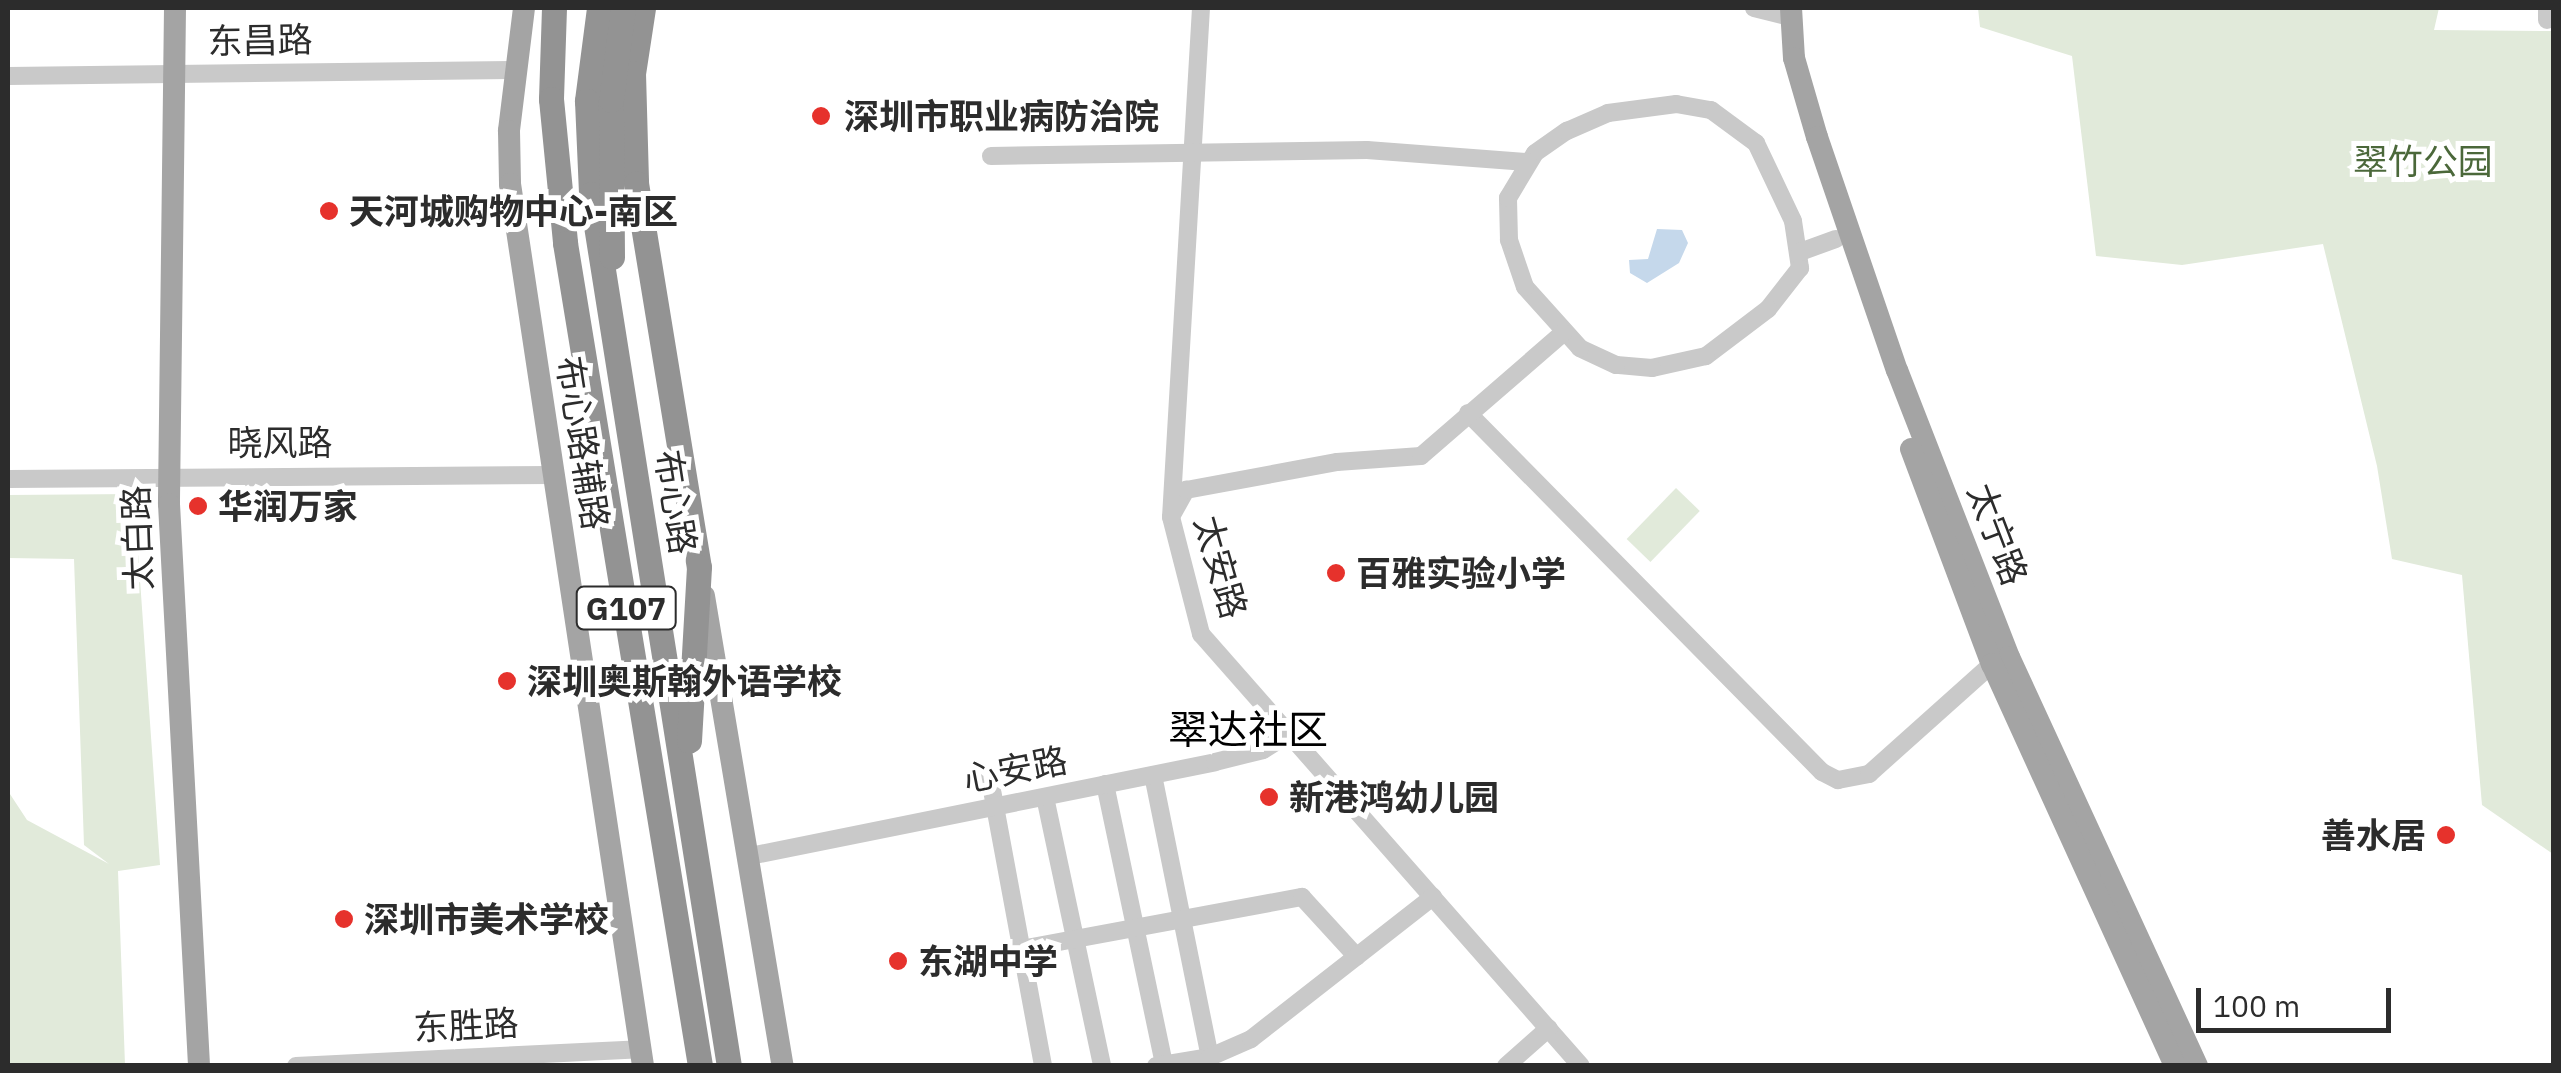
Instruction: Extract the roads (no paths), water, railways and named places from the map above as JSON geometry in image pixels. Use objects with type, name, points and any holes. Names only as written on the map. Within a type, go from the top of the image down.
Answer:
[{"type":"highway","name":"布心路","points":[[554,8],[556,150],[565,243],[700,1066]]},
{"type":"highway","name":"布心路","points":[[556,150],[569,8]]},
{"type":"highway","name":"布心路","points":[[599,8],[587,129],[611,316],[729,1066]]},
{"type":"highway","points":[[611,316],[611,100],[623,8]]},
{"type":"highway","name":"G107","points":[[643,8],[633,73],[636,183],[699,567],[686,791]]},
{"type":"main road","name":"太白路","points":[[162,8],[169,74]]},
{"type":"main road","name":"太白路","points":[[175,8],[169,74],[162,475],[185,1066]]},
{"type":"main road","name":"布心路辅路","points":[[524,8],[514,70],[510,184],[641,1057]]},
{"type":"main road","name":"太宁路","points":[[1778,10],[1781,63],[1836,240],[1992,664],[2174,1066]]},
{"type":"main road","name":"太宁路","points":[[1778,10],[1817,138],[1927,447],[2009,657],[2197,1066]]},
{"type":"main road","name":"太白路","points":[[162,475],[199,1066]]},
{"type":"main road","points":[[699,567],[783,1066]]},
{"type":"street","name":"太安路","points":[[1202,8],[1190,154],[1171,517],[1201,634],[1581,1066]]},
{"type":"street","name":"东昌路","points":[[8,76],[514,70]]},
{"type":"street","points":[[1676,104],[1710,110],[1756,143],[1780,188],[1800,252],[1793,284],[1706,356],[1633,368],[1600,359],[1563,333],[1525,287],[1509,240],[1508,198],[1528,162],[1567,131],[1608,113],[1676,104]]},
{"type":"street","points":[[991,156],[1367,150],[1528,162]]},
{"type":"street","points":[[1800,252],[1836,240]]},
{"type":"street","points":[[1171,517],[1186,490],[1337,462],[1421,456],[1563,333]]},
{"type":"street","points":[[1468,413],[1822,772],[1838,780],[1870,774],[1992,664]]},
{"type":"street","name":"晓风路","points":[[8,480],[162,475],[552,475]]},
{"type":"street","name":"心安路","points":[[750,856],[1251,754],[1289,734]]},
{"type":"street","points":[[988,774],[1043,1066]]},
{"type":"street","points":[[1153,775],[1210,1056]]},
{"type":"street","points":[[1106,784],[1164,1064]]},
{"type":"street","points":[[1045,797],[1102,1066]]},
{"type":"street","points":[[1021,949],[1302,897],[1357,957]]},
{"type":"street","points":[[1156,1066],[1210,1056],[1251,1040],[1433,897]]},
{"type":"street","points":[[1506,1066],[1549,1028]]},
{"type":"street","name":"东胜路","points":[[296,1066],[641,1057]]},
{"type":"water","points":[[1657,229],[1682,230],[1688,243],[1679,263],[1647,283],[1630,273],[1629,260],[1648,259]]},
{"type":"place","name":"深圳市职业病防治院","points":[[821,116]]},
{"type":"place","name":"天河城购物中心-南区","points":[[329,211]]},
{"type":"place","name":"华润万家","points":[[198,506]]},
{"type":"place","name":"百雅实验小学","points":[[1336,573]]},
{"type":"place","name":"深圳奥斯翰外语学校","points":[[507,681]]},
{"type":"place","name":"新港鸿幼儿园","points":[[1269,797]]},
{"type":"place","name":"善水居","points":[[2446,835]]},
{"type":"place","name":"深圳市美术学校","points":[[344,919]]},
{"type":"place","name":"东湖中学","points":[[898,961]]},
{"type":"district","name":"翠达社区","points":[[1248,729]]},
{"type":"park label","name":"翠竹公园","points":[[2423,161]]}]
